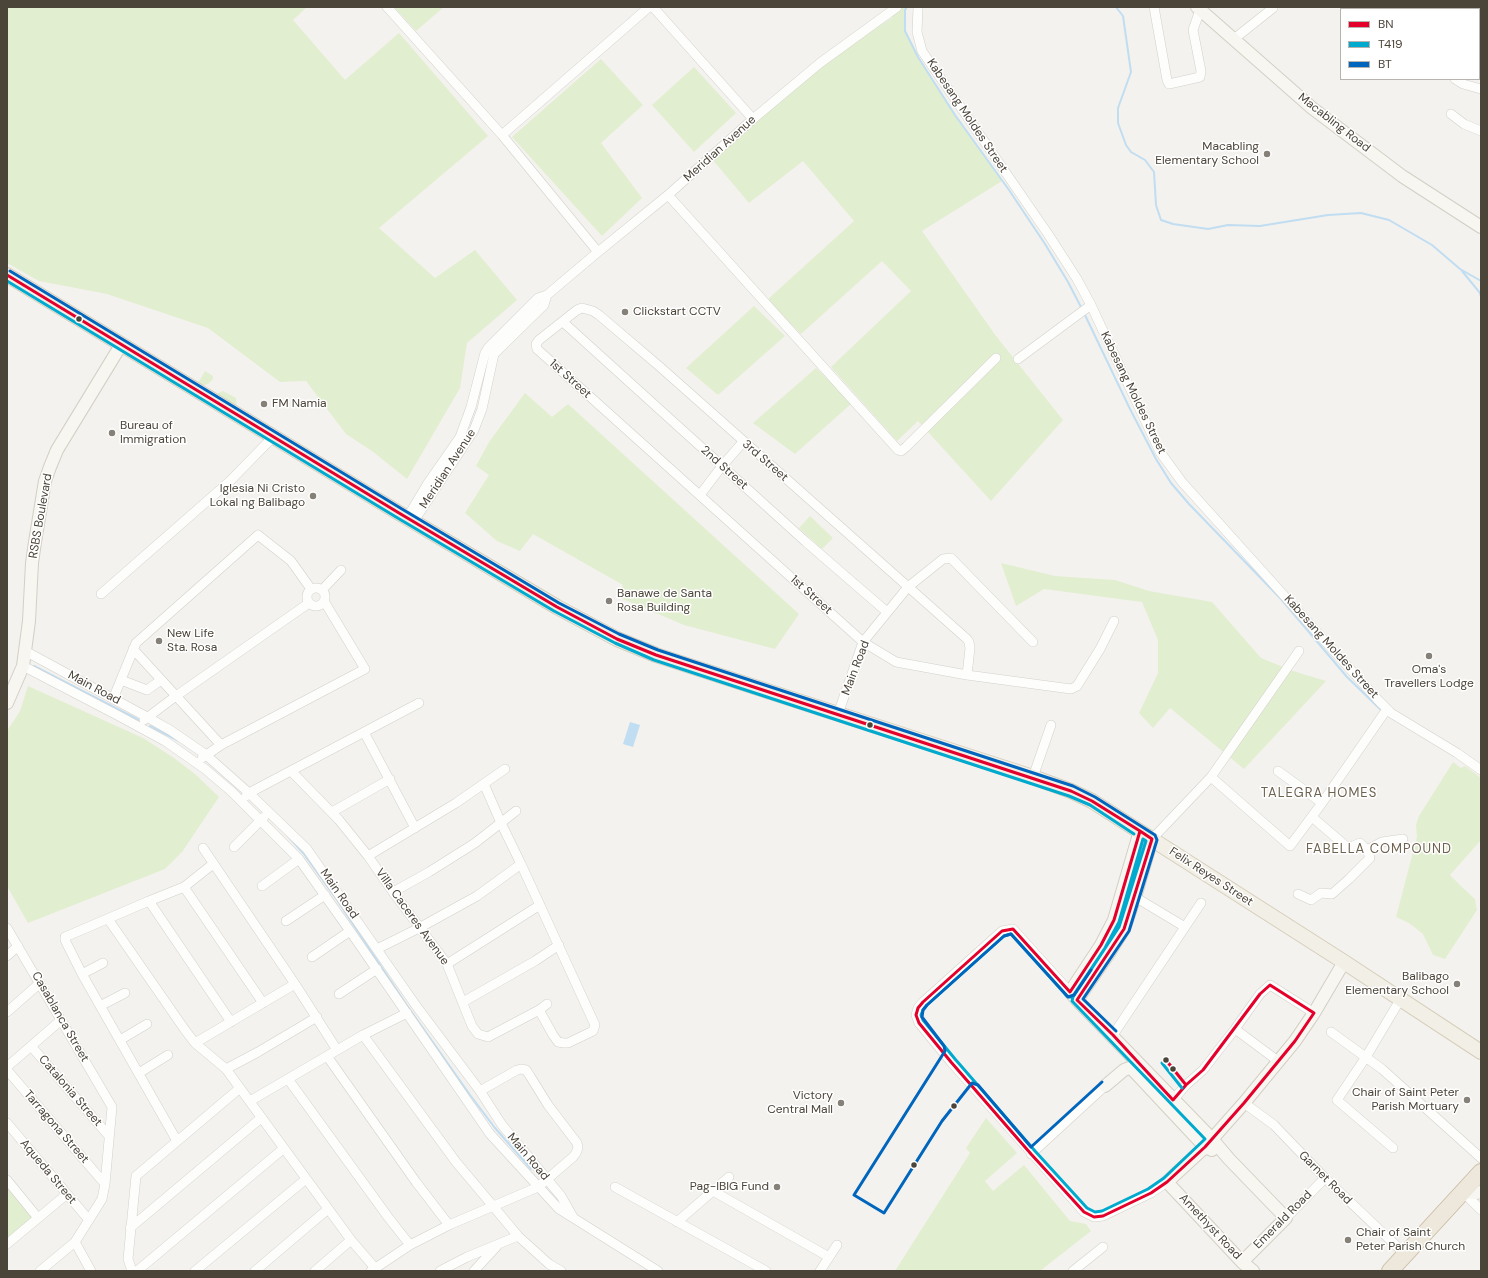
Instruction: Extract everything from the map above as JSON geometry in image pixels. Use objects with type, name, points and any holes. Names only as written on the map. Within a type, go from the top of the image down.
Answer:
[{"type":"highway","points":[[1390,1271],[1463,1192],[1479,1183]]},
{"type":"main road","name":"Felix Reyes Street","points":[[7,275],[410,520],[557,607],[617,639],[656,655],[1032,777],[1071,791],[1092,801],[1344,962],[1481,1052]]},
{"type":"street","points":[[387,7],[502,135],[598,252]]},
{"type":"street","points":[[502,135],[649,7]]},
{"type":"street","points":[[653,7],[753,119]]},
{"type":"street","name":"Meridian Avenue","points":[[410,520],[474,430],[482,409],[494,354],[544,305],[547,295],[668,195],[753,119],[820,63],[897,7]]},
{"type":"street","name":"Kabesang Moldes Street","points":[[918,7],[918,32],[922,51],[1048,234],[1076,279],[1086,308],[1160,452],[1177,476],[1386,712],[1391,713],[1457,753],[1481,770]]},
{"type":"street","points":[[1154,7],[1169,84],[1200,77],[1201,71],[1193,30],[1198,8]]},
{"type":"street","points":[[1234,39],[1273,8],[1272,7]]},
{"type":"street","name":"Macabling Road","points":[[1198,8],[1318,112],[1402,176],[1481,227]]},
{"type":"street","points":[[1457,80],[1463,84],[1481,89]]},
{"type":"street","points":[[1451,114],[1479,132]]},
{"type":"street","points":[[668,195],[898,450],[901,451],[906,447],[996,358]]},
{"type":"street","name":"3rd Street","points":[[537,349],[536,344],[539,340],[577,310],[582,308],[593,311],[659,366],[967,639],[970,648],[968,674]]},
{"type":"street","points":[[1018,359],[1086,308]]},
{"type":"street","name":"2nd Street","points":[[563,322],[806,542],[887,612]]},
{"type":"street","name":"RSBS Boulevard","points":[[7,703],[23,666],[29,622],[32,563],[45,480],[57,450],[121,345]]},
{"type":"street","name":"1st Street","points":[[537,349],[863,642],[896,662],[1071,689],[1074,688],[1100,649],[1114,620]]},
{"type":"street","points":[[101,594],[230,481],[273,437]]},
{"type":"street","points":[[700,495],[743,442]]},
{"type":"street","points":[[113,699],[136,643],[258,535],[291,561],[311,589]]},
{"type":"street","name":"Main Road","points":[[838,714],[863,642],[908,587],[939,561],[947,558],[951,558],[1033,642]]},
{"type":"street","points":[[322,590],[340,570]]},
{"type":"street","points":[[197,763],[205,754],[221,745],[365,669],[324,601],[325,595],[322,590],[318,587],[311,589],[307,595],[309,603],[313,606],[318,606],[324,601]]},
{"type":"street","points":[[141,728],[147,717],[309,603]]},
{"type":"street","points":[[133,649],[221,745]]},
{"type":"street","name":"Main Road","points":[[25,651],[170,730],[205,754],[269,812],[310,854],[417,1007],[480,1091],[502,1125],[561,1196],[574,1220]]},
{"type":"street","points":[[1073,996],[1110,953],[1124,929],[1138,899],[1152,839],[1211,777],[1299,651]]},
{"type":"street","name":"Main Road","points":[[23,666],[165,741],[205,769],[241,801],[299,859],[377,969],[490,1134],[559,1209],[574,1220],[658,1271]]},
{"type":"street","points":[[121,680],[147,690],[161,680]]},
{"type":"street","points":[[241,801],[249,793],[419,704]]},
{"type":"street","points":[[1211,777],[1290,846],[1322,804],[1386,712]]},
{"type":"street","points":[[1032,777],[1051,725]]},
{"type":"street","points":[[364,732],[415,828]]},
{"type":"street","points":[[368,856],[456,803],[505,769]]},
{"type":"street","name":"Villa Caceres Avenue","points":[[291,771],[332,812],[368,856],[419,928],[447,964],[474,1030],[478,1034],[488,1037],[539,1010],[547,1004]]},
{"type":"street","points":[[1278,771],[1322,804]]},
{"type":"street","points":[[332,812],[390,779]]},
{"type":"street","points":[[484,784],[595,1025],[593,1031],[568,1043],[558,1042],[553,1036],[539,1010]]},
{"type":"street","points":[[393,892],[429,872],[468,847],[516,811]]},
{"type":"street","points":[[234,848],[269,812]]},
{"type":"street","points":[[1298,894],[1310,900],[1321,894],[1332,894],[1349,880],[1370,858],[1367,850],[1360,843],[1347,847],[1312,816]]},
{"type":"street","points":[[1073,996],[1114,920],[1140,831]]},
{"type":"street","points":[[1367,850],[1382,842],[1403,839]]},
{"type":"street","points":[[203,848],[212,864],[317,1017],[337,1050]]},
{"type":"street","points":[[262,886],[299,859]]},
{"type":"street","points":[[177,1141],[82,974],[65,940],[65,937],[184,887],[212,864]]},
{"type":"street","points":[[377,949],[477,896],[521,864]]},
{"type":"street","points":[[184,887],[263,1003]]},
{"type":"street","points":[[286,921],[325,895]]},
{"type":"street","points":[[1138,899],[1185,927]]},
{"type":"street","points":[[149,901],[231,1022]]},
{"type":"street","points":[[1112,1035],[1201,903]]},
{"type":"street","points":[[447,964],[540,905]]},
{"type":"street","points":[[108,919],[174,1016],[195,1042],[226,1069],[283,1149],[373,1269],[410,1245],[449,1225],[538,1187],[573,1158],[578,1148],[577,1143],[548,1106],[526,1070],[517,1070],[480,1091]]},
{"type":"street","name":"Casablanca Street","points":[[7,928],[112,1107],[109,1136]]},
{"type":"street","points":[[1208,1143],[1173,1100],[1073,996],[1013,929],[1002,931],[918,1008],[916,1015],[919,1023],[950,1062],[1084,1212],[1094,1217],[1103,1216],[1151,1193],[1167,1182],[1208,1143],[1244,1103],[1294,1041],[1314,1013],[1344,962]]},
{"type":"street","points":[[312,957],[350,931]]},
{"type":"street","points":[[463,1002],[559,945]]},
{"type":"street","points":[[7,956],[18,946]]},
{"type":"street","points":[[82,974],[103,963]]},
{"type":"street","points":[[339,994],[377,969]]},
{"type":"street","points":[[7,1012],[40,983]]},
{"type":"street","points":[[195,1042],[295,984]]},
{"type":"street","points":[[1173,1100],[1186,1085],[1203,1070],[1260,994],[1270,985],[1314,1013]]},
{"type":"street","points":[[100,1006],[125,993]]},
{"type":"street","points":[[1393,1148],[1337,1100],[1366,1057],[1400,1000]]},
{"type":"street","points":[[250,1101],[363,1035],[407,1013]]},
{"type":"street","points":[[226,1069],[317,1017]]},
{"type":"street","points":[[7,1068],[61,1020]]},
{"type":"street","points":[[120,1040],[147,1024]]},
{"type":"street","points":[[1235,1029],[1278,1061]]},
{"type":"street","points":[[1331,1032],[1382,1069],[1481,1158]]},
{"type":"street","points":[[363,1035],[456,1162],[518,1236],[549,1264],[561,1271]]},
{"type":"street","name":"Catalonia Street","points":[[31,1046],[109,1136]]},
{"type":"street","points":[[1105,1086],[1124,1065],[1126,1059],[1122,1046]]},
{"type":"street","points":[[139,1073],[168,1055]]},
{"type":"street","points":[[327,1056],[416,1182],[449,1225]]},
{"type":"street","name":"Tarragona Street","points":[[7,1068],[105,1184]]},
{"type":"street","points":[[1032,1154],[1105,1086],[1124,1070],[1129,1068],[1132,1069],[1208,1143],[1228,1159],[1286,1218]]},
{"type":"street","points":[[288,1079],[410,1245]]},
{"type":"street","points":[[132,1271],[128,1259],[136,1176],[240,1088]]},
{"type":"street","name":"Garnet Road","points":[[1244,1103],[1274,1125],[1325,1178],[1405,1254]]},
{"type":"street","points":[[130,1228],[261,1118]]},
{"type":"street","name":"Aqueda Street","points":[[7,1123],[89,1220]]},
{"type":"street","points":[[40,1271],[75,1242],[102,1199],[105,1184],[109,1136]]},
{"type":"street","points":[[138,1271],[283,1149]]},
{"type":"street","points":[[677,1222],[729,1177]]},
{"type":"street","name":"Emerald Road","points":[[1242,1262],[1325,1178]]},
{"type":"street","points":[[7,1180],[38,1218]]},
{"type":"street","points":[[195,1271],[306,1180]]},
{"type":"street","name":"Amethyst Road","points":[[1167,1182],[1242,1262],[1253,1271]]},
{"type":"street","points":[[615,1187],[766,1271]]},
{"type":"street","points":[[713,1191],[829,1257]]},
{"type":"street","points":[[1463,1192],[1481,1210]]},
{"type":"street","points":[[7,1244],[67,1194]]},
{"type":"street","points":[[255,1271],[328,1209]]},
{"type":"street","points":[[440,1271],[467,1256],[518,1236]]},
{"type":"street","points":[[315,1271],[351,1240]]},
{"type":"street","points":[[75,1242],[91,1271]]},
{"type":"street","points":[[474,1271],[498,1244]]},
{"type":"street","points":[[820,1271],[837,1245]]},
{"type":"street","points":[[1073,1271],[1103,1247]]},
{"type":"street","points":[[542,1271],[549,1264]]},
{"type":"green space","points":[[7,7],[307,7],[293,20],[345,80],[399,33],[488,136],[379,228],[435,278],[475,250],[517,300],[467,343],[460,388],[407,479],[372,451],[346,434],[306,381],[280,382],[208,328],[107,294],[39,281],[7,263]]},
{"type":"green space","points":[[394,7],[444,7],[416,31]]},
{"type":"green space","points":[[890,7],[907,7],[905,10],[905,31],[918,57],[955,115],[1002,181],[922,231],[996,336],[1063,420],[991,501],[918,421],[897,441],[831,367],[911,291],[882,261],[801,334],[767,300],[854,221],[803,161],[749,203],[712,159],[820,62],[892,18]]},
{"type":"green space","points":[[601,59],[643,105],[601,143],[642,198],[602,236],[512,137]]},
{"type":"green space","points":[[694,67],[736,113],[694,152],[652,105]]},
{"type":"green space","points":[[754,306],[785,336],[718,395],[686,368]]},
{"type":"green space","points":[[816,368],[852,403],[795,454],[753,423]]},
{"type":"green space","points":[[205,371],[213,376],[213,379],[208,384],[200,386],[197,385]]},
{"type":"green space","points":[[223,391],[236,398],[237,410],[214,395]]},
{"type":"green space","points":[[525,393],[552,417],[568,404],[799,614],[775,649],[684,625],[618,597],[623,585],[533,534],[520,551],[497,541],[465,513],[489,475],[476,466],[489,442]]},
{"type":"green space","points":[[810,516],[833,538],[822,549],[799,528]]},
{"type":"green space","points":[[1001,563],[1055,576],[1115,580],[1149,591],[1212,602],[1261,658],[1293,671],[1326,681],[1244,769],[1170,708],[1153,728],[1139,713],[1158,673],[1158,640],[1142,602],[1044,589],[1016,606]]},
{"type":"green space","points":[[28,686],[143,738],[174,758],[195,774],[219,797],[182,852],[165,869],[28,923],[7,886],[7,731],[20,711]]},
{"type":"green space","points":[[1453,762],[1461,768],[1465,766],[1481,778],[1481,840],[1450,875],[1475,899],[1477,910],[1445,959],[1433,955],[1423,934],[1409,923],[1396,917],[1417,837],[1416,825],[1419,816]]},
{"type":"green space","points":[[986,1118],[1017,1153],[985,1181],[993,1191],[1024,1165],[1070,1221],[1086,1224],[1091,1231],[1040,1271],[895,1271],[970,1153],[966,1148]]},
{"type":"green space","points":[[7,1184],[35,1217],[7,1241]]},
{"type":"water","points":[[630,722],[640,725],[633,747],[623,744]]},
{"type":"waterway","points":[[907,7],[905,10],[905,31],[918,57],[955,115],[1009,190],[1045,244],[1082,309]]},
{"type":"waterway","points":[[1116,7],[1123,16],[1131,72],[1118,108],[1118,123],[1126,145],[1131,152],[1145,160],[1154,172],[1156,205],[1161,220],[1173,224],[1208,229],[1228,225],[1260,226],[1328,215],[1361,213],[1389,220],[1432,245],[1460,269],[1481,281]]},
{"type":"waterway","points":[[1462,271],[1480,293],[1481,297]]},
{"type":"waterway","points":[[1084,313],[1130,409],[1156,459],[1171,483],[1189,504],[1281,599],[1347,677],[1382,711]]},
{"type":"waterway","points":[[34,666],[139,720]]},
{"type":"waterway","points":[[150,726],[179,741]]},
{"type":"waterway","points":[[287,835],[304,854],[337,900],[406,1004],[470,1095],[495,1128],[531,1169]]},
{"type":"transit line","name":"BT","points":[[10,271],[559,603],[619,634],[658,650],[1073,786],[1095,797],[1155,835],[1157,840],[1129,931],[1083,999],[1116,1031]]},
{"type":"transit line","name":"BN","points":[[7,275],[399,513],[557,607],[617,639],[656,655],[1071,791],[1092,801],[1140,831]]},
{"type":"transit line","name":"T419","points":[[7,281],[396,517],[554,611],[615,643],[654,660],[1069,796],[1090,805],[1134,834]]},
{"type":"transit line","name":"BN","points":[[1140,831],[1152,839],[1124,929],[1077,1000],[1113,1035],[1173,1100],[1186,1085],[1203,1070],[1260,994],[1270,985],[1314,1013],[1295,1041],[1244,1103],[1205,1147],[1167,1182],[1151,1193],[1103,1216],[1094,1217],[1084,1212],[1031,1154],[951,1062],[919,1023],[916,1015],[918,1008],[923,1002],[1002,931],[1013,929],[1070,992],[1101,945],[1114,920],[1140,831]]},
{"type":"transit line","name":"T419","points":[[1143,839],[1146,841],[1119,927],[1073,997],[1072,1001],[1205,1139],[1164,1178],[1148,1189],[1102,1211],[1095,1212],[1087,1208],[1035,1151],[955,1059],[923,1020],[921,1015],[927,1005],[1004,936],[1011,934],[1067,996],[1073,996],[1105,948],[1119,922],[1143,839]]},
{"type":"transit line","name":"BT","points":[[1091,970],[1074,995],[1068,997],[1011,934],[1004,936],[927,1005],[923,1010],[922,1017],[944,1046],[945,1051],[854,1195],[884,1213],[942,1121],[972,1083],[978,1085],[1031,1147],[1102,1082]]},
{"type":"transit line","name":"BN","points":[[1166,1060],[1186,1085]]},
{"type":"transit line","name":"T419","points":[[1162,1063],[1182,1088]]},
{"type":"place","name":"Macabling Elementary School","points":[[1267,154]]},
{"type":"place","name":"Clickstart CCTV","points":[[625,312]]},
{"type":"place","name":"FM Namia","points":[[264,404]]},
{"type":"place","name":"Bureau of Immigration","points":[[112,433]]},
{"type":"place","name":"Iglesia Ni Cristo Lokal ng Balibago","points":[[313,496]]},
{"type":"place","name":"Banawe de Santa Rosa Building","points":[[609,601]]},
{"type":"place","name":"New Life Sta. Rosa","points":[[159,641]]},
{"type":"place","name":"Oma's Travellers Lodge","points":[[1429,656]]},
{"type":"place","name":"Balibago Elementary School","points":[[1457,984]]},
{"type":"place","name":"Chair of Saint Peter Parish Mortuary","points":[[1467,1100]]},
{"type":"place","name":"Victory Central Mall","points":[[841,1103]]},
{"type":"place","name":"Pag-IBIG Fund","points":[[777,1187]]},
{"type":"place","name":"Chair of Saint Peter Parish Church","points":[[1348,1240]]},
{"type":"district","name":"TALEGRA HOMES","points":[[1319,794]]},
{"type":"district","name":"FABELLA COMPOUND","points":[[1379,850]]}]
